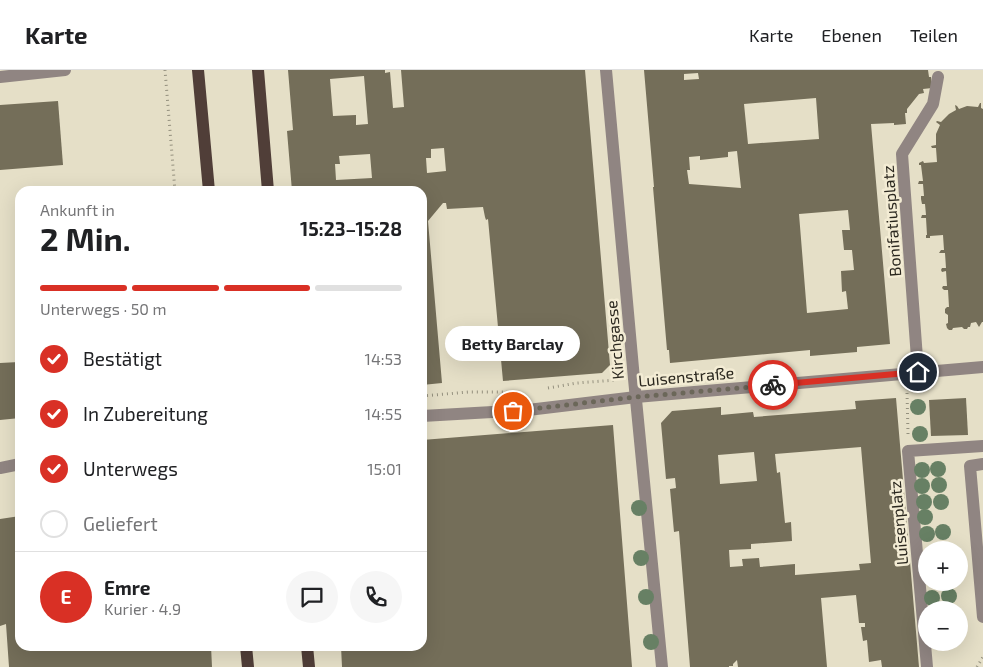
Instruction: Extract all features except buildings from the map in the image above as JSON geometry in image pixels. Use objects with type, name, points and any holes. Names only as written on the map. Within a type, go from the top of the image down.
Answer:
[{"type":"main road","points":[[198,70],[210,186]]},
{"type":"main road","points":[[258,70],[268,186]]},
{"type":"main road","points":[[246,651],[248,667]]},
{"type":"main road","points":[[307,651],[309,667]]},
{"type":"street","points":[[0,77],[65,70]]},
{"type":"street","name":"Kirchgasse","points":[[606,70],[662,667]]},
{"type":"street","name":"Bonifatiusplatz","points":[[918,372],[902,154],[932,104],[938,77]]},
{"type":"street","name":"Luisenstraße","points":[[427,416],[528,410],[636,397],[983,367]]},
{"type":"street","name":"Luisenplatz","points":[[927,667],[908,450],[983,446]]},
{"type":"street","points":[[983,464],[970,466],[983,617]]},
{"type":"street","points":[[0,468],[15,465]]},
{"type":"path","points":[[165,70],[175,186]]},
{"type":"path","points":[[977,667],[983,657]]},
{"type":"way so far","points":[[513,411],[636,397],[773,385]]},
{"type":"place","name":"Betty Barclay","points":[[513,411]]},
{"type":"route","points":[[773,385],[918,372]]}]
